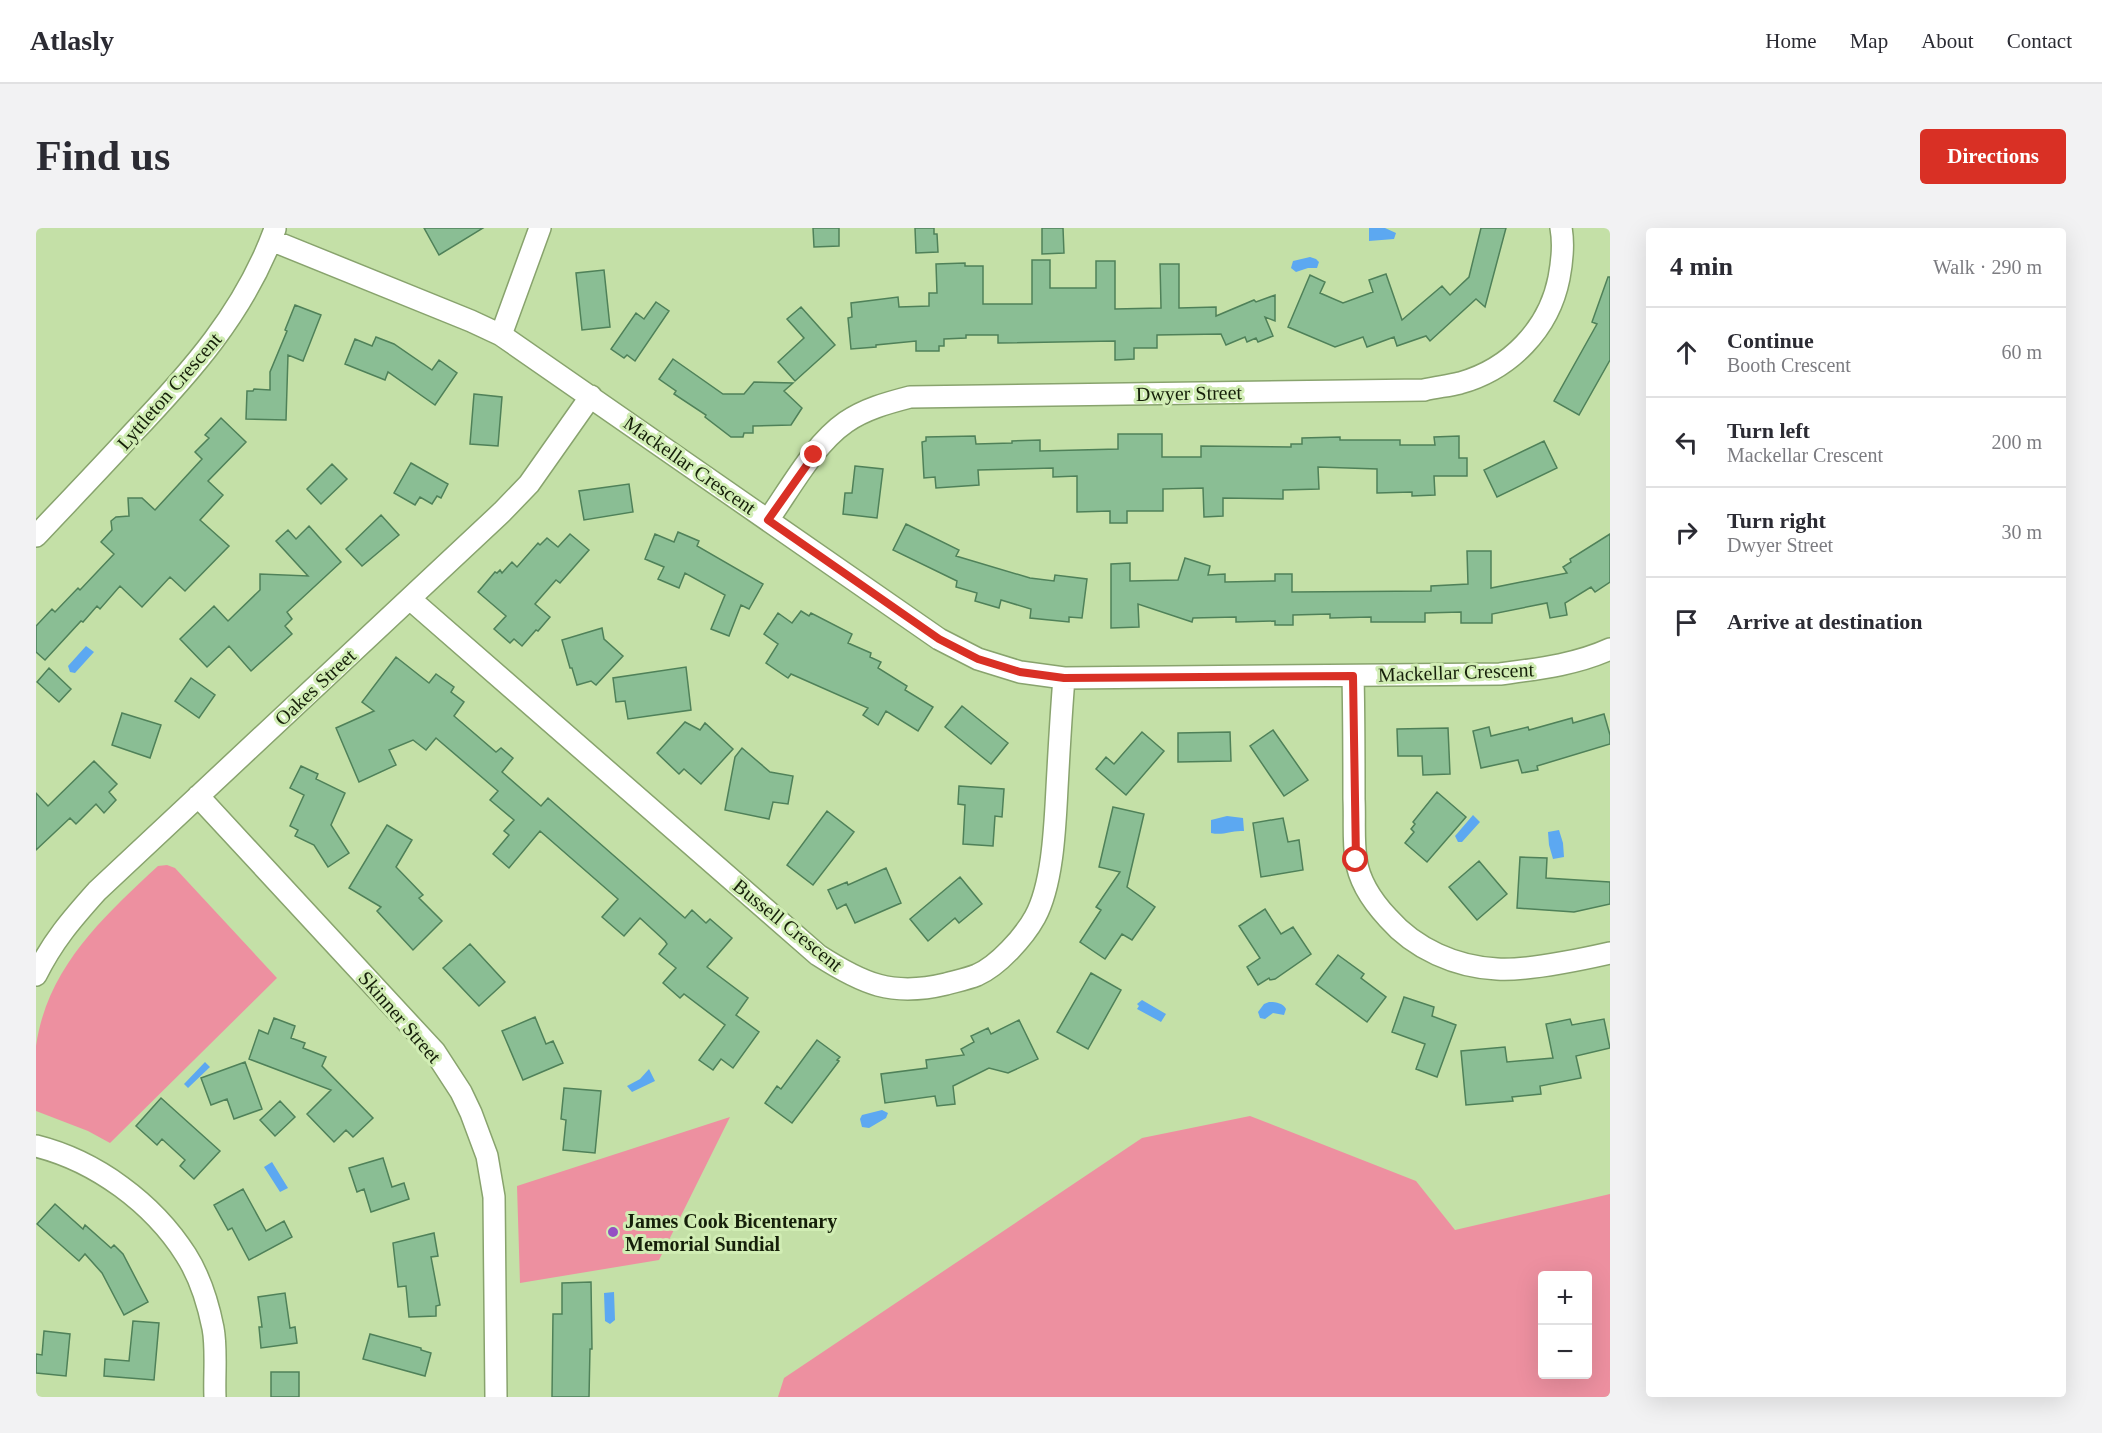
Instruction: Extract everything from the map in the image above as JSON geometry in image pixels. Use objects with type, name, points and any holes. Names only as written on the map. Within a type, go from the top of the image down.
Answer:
[{"type":"street","points":[[501,335],[540,228]]},
{"type":"street","name":"Dwyer Street","points":[[768,520],[834,431],[876,406],[910,397],[1424,390],[1477,377],[1501,364],[1532,338],[1549,311],[1555,296],[1561,265],[1561,228]]},
{"type":"street","name":"Mackellar Crescent","points":[[273,234],[501,335],[939,639],[988,662],[1020,672],[1064,678],[1500,674],[1551,668],[1610,649]]},
{"type":"street","name":"Lyttleton Crescent","points":[[36,536],[196,365],[231,318],[259,267],[273,234]]},
{"type":"street","name":"Oakes Street","points":[[36,975],[62,930],[97,891],[410,599],[529,484],[591,396]]},
{"type":"street","name":"Bussell Crescent","points":[[410,599],[818,955],[850,976],[870,984],[889,987],[927,988],[979,974],[1007,953],[1035,916],[1048,878],[1054,837],[1064,678]]},
{"type":"street","points":[[1353,676],[1356,860],[1366,890],[1398,930],[1412,941],[1444,958],[1462,964],[1497,969],[1535,966],[1610,953]]},
{"type":"street","name":"Skinner Street","points":[[198,796],[435,1052],[461,1092],[487,1156],[494,1197],[496,1397]]},
{"type":"street","points":[[36,1146],[89,1167],[128,1192],[160,1221],[186,1255],[205,1294],[214,1331],[214,1397]]},
{"type":"shaded area","points":[[167,865],[175,868],[277,978],[110,1143],[88,1131],[36,1111],[36,1046],[42,1018],[52,992],[80,946],[137,885],[158,866]]},
{"type":"shaded area","points":[[1250,1116],[1416,1181],[1455,1230],[1610,1194],[1610,1397],[778,1397],[784,1378],[1142,1138]]},
{"type":"shaded area","points":[[730,1117],[659,1260],[520,1283],[517,1186]]},
{"type":"water","points":[[1369,228],[1385,228],[1396,233],[1394,239],[1369,241]]},
{"type":"water","points":[[1310,257],[1319,262],[1317,268],[1296,272],[1291,268],[1293,261]]},
{"type":"water","points":[[86,646],[94,652],[75,673],[70,672],[68,666]]},
{"type":"water","points":[[1473,815],[1480,822],[1462,842],[1458,842],[1455,836]]},
{"type":"water","points":[[1227,816],[1243,818],[1244,831],[1211,833],[1211,820]]},
{"type":"water","points":[[1559,830],[1564,857],[1553,859],[1548,832]]},
{"type":"water","points":[[1142,1000],[1166,1014],[1161,1022],[1137,1009],[1139,1006],[1137,1004]]},
{"type":"water","points":[[1269,1002],[1283,1005],[1286,1009],[1284,1015],[1273,1013],[1265,1019],[1260,1018],[1258,1012],[1264,1004]]},
{"type":"water","points":[[205,1062],[210,1067],[188,1088],[184,1084]]},
{"type":"water","points":[[649,1069],[655,1081],[632,1092],[627,1086],[640,1079]]},
{"type":"water","points":[[882,1110],[888,1113],[886,1118],[869,1128],[862,1127],[860,1119],[862,1115]]},
{"type":"water","points":[[272,1162],[288,1188],[280,1192],[264,1167]]},
{"type":"water","points":[[614,1292],[615,1320],[610,1324],[605,1321],[604,1293]]},
{"type":"building","points":[[424,228],[483,228],[439,255]]},
{"type":"building","points":[[813,228],[839,228],[839,246],[814,247]]},
{"type":"building","points":[[915,228],[934,228],[934,234],[937,234],[938,252],[916,253]]},
{"type":"building","points":[[1042,228],[1063,228],[1064,253],[1042,254]]},
{"type":"building","points":[[1481,228],[1506,228],[1485,307],[1476,299],[1430,341],[1426,336],[1397,346],[1394,337],[1367,347],[1363,337],[1335,347],[1288,327],[1310,275],[1325,282],[1320,293],[1343,303],[1373,292],[1369,280],[1386,274],[1402,320],[1442,286],[1450,295],[1469,277]]},
{"type":"building","points":[[1032,260],[1050,260],[1050,288],[1096,288],[1096,261],[1115,261],[1115,309],[1161,308],[1160,264],[1179,264],[1179,308],[1216,307],[1216,316],[1254,300],[1256,302],[1275,295],[1275,321],[1265,317],[1273,336],[1258,342],[1256,338],[1247,342],[1245,337],[1226,345],[1221,334],[1157,335],[1157,348],[1134,348],[1134,359],[1115,360],[1115,341],[998,343],[998,335],[966,335],[966,338],[944,339],[944,346],[939,346],[939,351],[916,351],[916,341],[851,349],[848,318],[852,317],[851,303],[898,297],[899,307],[929,306],[929,293],[937,293],[936,264],[965,263],[965,266],[983,266],[983,304],[1032,304]]},
{"type":"building","points":[[604,270],[610,327],[582,330],[576,273]]},
{"type":"building","points":[[1608,277],[1610,277],[1610,360],[1579,415],[1554,401],[1597,324],[1592,322]]},
{"type":"building","points":[[656,302],[669,311],[635,361],[627,355],[624,358],[611,349],[636,313],[644,319]]},
{"type":"building","points":[[295,305],[321,315],[303,361],[288,355],[286,420],[246,419],[247,391],[270,390],[270,372]]},
{"type":"building","points":[[801,307],[835,345],[795,381],[778,362],[804,338],[787,319]]},
{"type":"building","points":[[376,337],[394,344],[432,370],[439,360],[457,373],[435,405],[388,372],[385,380],[345,364],[355,339],[372,346]]},
{"type":"building","points":[[673,359],[723,394],[744,394],[754,382],[793,383],[784,391],[802,408],[791,425],[753,426],[753,433],[744,433],[743,437],[731,437],[705,417],[706,415],[674,394],[676,391],[659,379]]},
{"type":"building","points":[[474,394],[502,397],[498,446],[470,444]]},
{"type":"building","points":[[221,418],[246,442],[208,481],[223,495],[200,520],[229,546],[185,591],[170,577],[142,607],[120,586],[100,609],[97,606],[83,622],[81,621],[45,660],[36,652],[36,626],[52,609],[55,612],[78,588],[80,590],[114,554],[101,542],[112,530],[111,521],[116,517],[129,516],[128,498],[142,498],[155,510],[202,459],[195,452],[209,438],[205,435]]},
{"type":"building","points":[[1118,434],[1162,434],[1162,457],[1201,457],[1201,446],[1291,447],[1291,444],[1302,444],[1302,438],[1400,440],[1400,445],[1435,445],[1434,437],[1459,436],[1459,458],[1467,458],[1467,476],[1434,476],[1435,495],[1412,496],[1412,492],[1377,493],[1377,469],[1318,467],[1319,489],[1283,490],[1283,499],[1223,498],[1223,516],[1204,517],[1203,488],[1163,489],[1163,511],[1127,511],[1127,523],[1110,523],[1110,511],[1077,512],[1077,476],[1053,477],[1053,468],[978,470],[979,485],[936,488],[935,477],[924,478],[922,442],[926,441],[926,437],[975,436],[976,444],[1040,440],[1040,451],[1118,449]]},
{"type":"building","points":[[1544,441],[1557,468],[1497,497],[1484,470]]},
{"type":"building","points":[[411,463],[448,484],[441,498],[437,496],[432,504],[420,497],[415,505],[394,493]]},
{"type":"building","points":[[332,464],[347,479],[321,504],[307,489]]},
{"type":"building","points":[[855,466],[883,469],[877,518],[843,514],[845,493],[852,493]]},
{"type":"building","points":[[629,484],[633,512],[584,520],[579,491]]},
{"type":"building","points":[[381,515],[399,535],[362,566],[346,549]]},
{"type":"building","points":[[906,524],[959,550],[956,556],[1030,578],[1054,581],[1055,575],[1087,579],[1082,618],[1069,617],[1069,622],[1030,618],[1031,609],[1001,600],[999,608],[975,601],[977,593],[956,587],[957,581],[893,550]]},
{"type":"building","points":[[309,526],[341,562],[287,612],[292,619],[285,626],[292,634],[251,671],[229,646],[207,667],[180,639],[214,606],[228,621],[260,590],[260,574],[308,576],[276,541],[288,530],[296,539]]},
{"type":"building","points":[[678,532],[699,541],[697,546],[763,584],[749,609],[741,605],[729,636],[711,629],[725,595],[685,573],[679,588],[658,579],[664,567],[645,559],[655,534],[674,542]]},
{"type":"building","points":[[570,534],[589,550],[560,583],[556,580],[535,604],[550,617],[522,646],[514,639],[510,643],[494,629],[506,616],[478,592],[495,572],[500,570],[502,573],[512,562],[517,567],[538,543],[540,545],[547,538],[558,547]]},
{"type":"building","points":[[1610,534],[1610,582],[1595,592],[1591,587],[1565,603],[1567,615],[1550,618],[1547,603],[1492,614],[1492,623],[1461,623],[1461,612],[1425,613],[1425,622],[1371,622],[1371,617],[1330,618],[1330,614],[1293,615],[1293,625],[1275,625],[1275,621],[1236,622],[1236,617],[1193,618],[1192,622],[1138,604],[1139,627],[1111,628],[1111,564],[1130,563],[1130,581],[1178,580],[1185,558],[1210,566],[1208,575],[1225,574],[1225,582],[1275,581],[1275,574],[1292,574],[1292,592],[1431,591],[1431,586],[1468,584],[1467,551],[1491,551],[1491,588],[1567,573],[1563,567],[1571,562],[1570,559]]},
{"type":"building","points":[[801,611],[809,616],[811,613],[852,634],[848,643],[871,653],[870,657],[881,662],[878,668],[907,686],[905,690],[933,707],[918,731],[886,711],[878,725],[863,715],[868,708],[791,674],[788,678],[766,663],[778,644],[764,634],[778,613],[792,623]]},
{"type":"building","points":[[602,628],[604,639],[623,656],[596,685],[591,681],[577,685],[562,640]]},
{"type":"building","points":[[396,657],[429,683],[436,674],[454,687],[451,692],[464,702],[454,716],[496,752],[501,748],[513,758],[502,772],[541,806],[548,798],[685,918],[692,910],[706,923],[710,919],[732,938],[707,967],[748,998],[736,1015],[759,1032],[733,1068],[721,1059],[713,1070],[699,1060],[725,1025],[684,994],[680,998],[663,983],[676,968],[659,954],[667,944],[665,941],[640,918],[624,936],[602,917],[618,899],[540,831],[509,868],[493,854],[509,835],[504,831],[514,820],[490,800],[498,791],[436,738],[426,750],[413,740],[389,750],[396,765],[359,782],[336,728],[374,711],[362,702]]},
{"type":"building","points":[[686,667],[691,710],[628,719],[625,701],[616,702],[613,678]]},
{"type":"building","points":[[49,668],[71,689],[59,702],[37,682]]},
{"type":"building","points":[[191,678],[215,695],[199,718],[175,701]]},
{"type":"building","points":[[962,706],[1008,743],[991,764],[945,727]]},
{"type":"building","points":[[122,713],[161,725],[150,758],[112,745]]},
{"type":"building","points":[[1604,714],[1610,744],[1537,766],[1538,770],[1522,773],[1518,760],[1481,768],[1473,731],[1489,727],[1491,736],[1528,727],[1529,730],[1572,718],[1573,723]]},
{"type":"building","points":[[685,722],[700,730],[705,723],[733,749],[701,784],[684,769],[679,774],[657,753]]},
{"type":"building","points":[[1448,728],[1450,774],[1423,775],[1422,756],[1398,756],[1397,729]]},
{"type":"building","points":[[1273,730],[1308,780],[1284,796],[1250,746]]},
{"type":"building","points":[[1142,732],[1164,751],[1126,795],[1096,769],[1106,757],[1114,764]]},
{"type":"building","points":[[1230,732],[1231,761],[1178,762],[1178,733]]},
{"type":"building","points":[[742,748],[770,772],[793,776],[788,804],[773,802],[769,819],[725,810],[735,757]]},
{"type":"building","points":[[94,761],[117,784],[109,792],[116,800],[104,813],[96,804],[76,824],[70,818],[36,850],[36,793],[48,806]]},
{"type":"building","points":[[301,766],[318,774],[316,779],[345,793],[331,825],[349,853],[328,867],[314,845],[295,836],[298,830],[290,826],[304,795],[290,788]]},
{"type":"building","points":[[959,786],[1004,789],[1002,817],[995,816],[993,846],[963,844],[965,805],[958,804]]},
{"type":"building","points":[[1437,792],[1466,817],[1427,862],[1405,843],[1414,832],[1411,829],[1415,824],[1413,822]]},
{"type":"building","points":[[1113,807],[1144,814],[1127,887],[1155,907],[1132,940],[1122,934],[1105,959],[1080,942],[1101,910],[1096,907],[1120,872],[1099,867]]},
{"type":"building","points":[[827,811],[854,832],[813,885],[787,865]]},
{"type":"building","points":[[1283,818],[1288,842],[1299,840],[1303,870],[1261,877],[1253,823]]},
{"type":"building","points":[[387,825],[412,840],[396,867],[423,895],[419,898],[442,921],[413,950],[377,911],[381,907],[349,888]]},
{"type":"building","points":[[1520,857],[1547,858],[1546,878],[1610,882],[1610,904],[1574,912],[1517,908]]},
{"type":"building","points":[[1479,861],[1507,894],[1477,920],[1449,887]]},
{"type":"building","points":[[886,868],[901,903],[855,923],[846,904],[837,909],[828,890],[847,882],[848,885]]},
{"type":"building","points":[[960,877],[982,904],[959,923],[955,918],[928,941],[910,919]]},
{"type":"building","points":[[1265,909],[1281,934],[1293,927],[1311,954],[1275,979],[1270,980],[1269,978],[1258,985],[1247,967],[1260,958],[1239,926]]},
{"type":"building","points":[[470,944],[505,982],[479,1006],[443,968]]},
{"type":"building","points":[[1338,955],[1364,974],[1361,978],[1386,997],[1367,1022],[1316,984]]},
{"type":"building","points":[[1091,973],[1121,990],[1088,1049],[1057,1032]]},
{"type":"building","points":[[1404,997],[1434,1007],[1432,1016],[1456,1025],[1437,1077],[1416,1069],[1425,1044],[1392,1032]]},
{"type":"building","points":[[535,1017],[546,1044],[553,1041],[563,1063],[523,1080],[502,1031]]},
{"type":"building","points":[[274,1018],[295,1026],[291,1038],[305,1043],[303,1048],[326,1057],[322,1066],[373,1118],[353,1137],[346,1130],[334,1142],[307,1114],[331,1090],[249,1059],[259,1030],[268,1034]]},
{"type":"building","points":[[1570,1019],[1572,1025],[1604,1019],[1610,1048],[1576,1056],[1581,1078],[1540,1086],[1541,1094],[1512,1097],[1513,1101],[1466,1105],[1461,1051],[1505,1047],[1507,1062],[1553,1058],[1546,1024]]},
{"type":"building","points":[[1019,1020],[1038,1059],[1008,1073],[989,1068],[953,1086],[955,1104],[937,1106],[935,1096],[885,1103],[881,1074],[927,1068],[926,1060],[964,1055],[961,1049],[974,1042],[971,1036],[988,1028],[991,1034]]},
{"type":"building","points":[[817,1040],[840,1057],[837,1060],[839,1061],[792,1123],[765,1103],[777,1086],[781,1089]]},
{"type":"building","points":[[245,1062],[262,1109],[234,1119],[227,1099],[211,1105],[201,1078]]},
{"type":"building","points":[[564,1088],[601,1091],[595,1153],[563,1150],[566,1120],[561,1119]]},
{"type":"building","points":[[161,1098],[220,1151],[194,1179],[180,1166],[185,1160],[162,1139],[157,1145],[136,1126]]},
{"type":"building","points":[[280,1101],[295,1117],[275,1136],[260,1120]]},
{"type":"building","points":[[383,1158],[392,1187],[404,1183],[409,1199],[371,1212],[364,1189],[357,1192],[349,1168]]},
{"type":"building","points":[[243,1189],[266,1231],[284,1221],[292,1237],[249,1260],[232,1228],[228,1230],[214,1205]]},
{"type":"building","points":[[55,1204],[83,1229],[85,1225],[111,1248],[114,1245],[123,1254],[148,1302],[124,1315],[102,1273],[85,1254],[79,1261],[37,1224]]},
{"type":"building","points":[[434,1233],[438,1256],[431,1257],[440,1305],[436,1306],[436,1316],[409,1317],[406,1286],[398,1287],[393,1243]]},
{"type":"building","points":[[591,1282],[592,1349],[590,1349],[589,1397],[552,1397],[553,1314],[562,1314],[562,1283]]},
{"type":"building","points":[[285,1293],[290,1328],[295,1327],[297,1343],[261,1348],[259,1327],[262,1327],[258,1297]]},
{"type":"building","points":[[133,1321],[159,1323],[154,1380],[104,1376],[105,1359],[129,1361]]},
{"type":"building","points":[[44,1331],[70,1334],[66,1376],[36,1373],[36,1354],[42,1355]]},
{"type":"building","points":[[370,1334],[431,1353],[425,1376],[363,1359]]},
{"type":"building","points":[[271,1372],[299,1372],[299,1397],[271,1397]]},
{"type":"place","name":"James Cook Bicentenary Memorial Sundial","points":[[613,1232]]},
{"type":"route","points":[[814,455],[768,520],[939,639],[978,659],[1020,672],[1064,678],[1353,676],[1356,860]]}]
